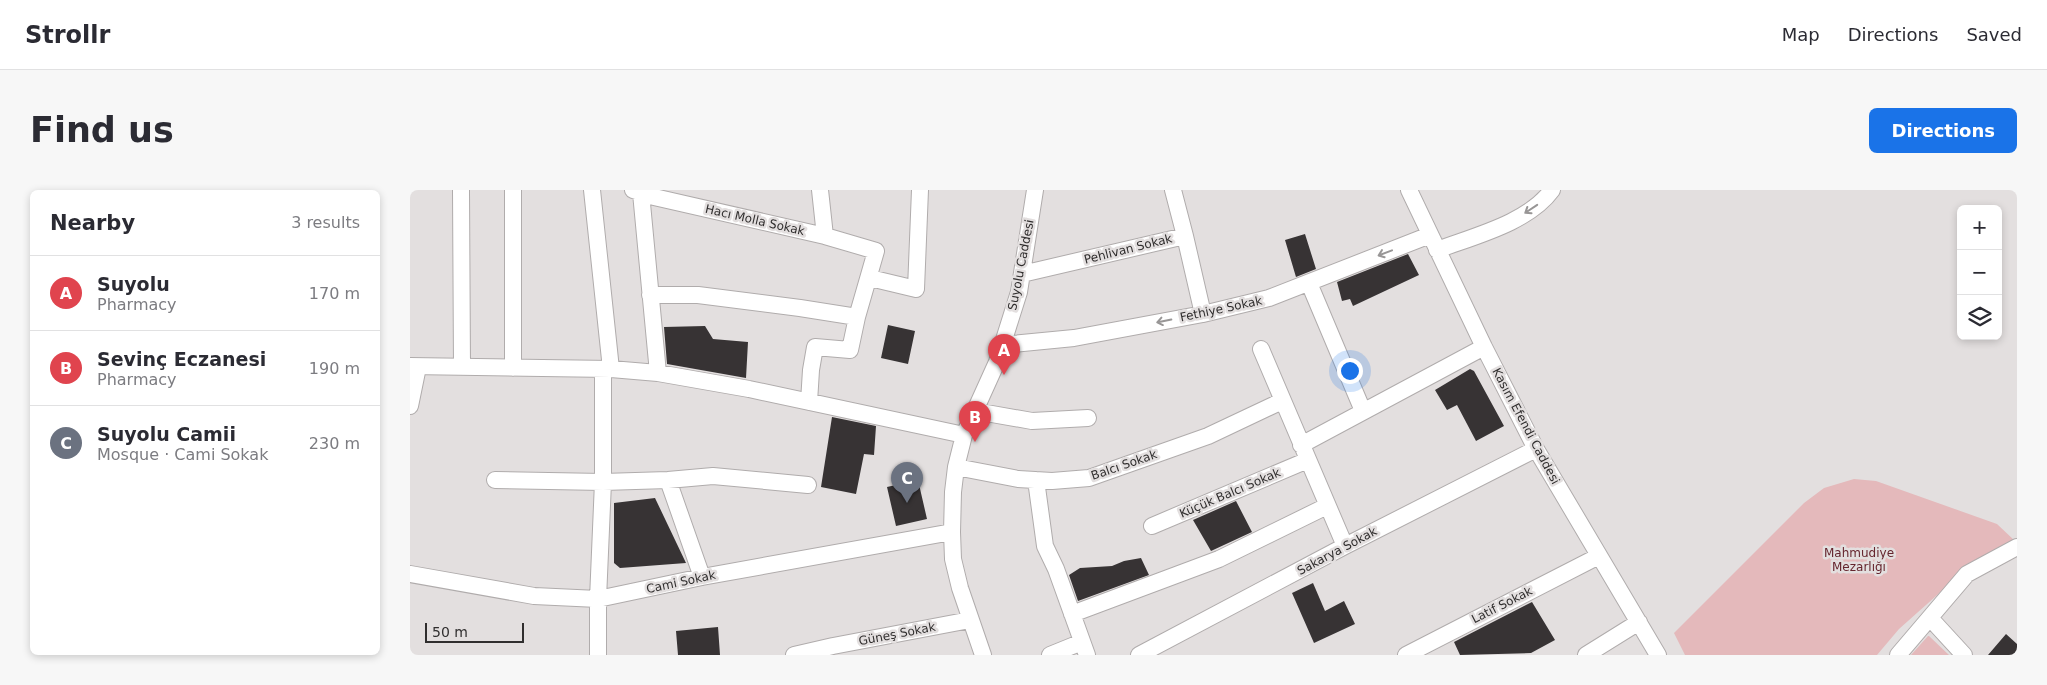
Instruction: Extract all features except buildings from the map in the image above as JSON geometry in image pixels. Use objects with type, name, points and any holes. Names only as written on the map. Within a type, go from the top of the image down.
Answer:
[{"type":"street","points":[[461,190],[462,367]]},
{"type":"street","points":[[513,190],[513,368]]},
{"type":"street","points":[[592,190],[607,369],[598,599],[598,655]]},
{"type":"street","points":[[820,190],[825,236]]},
{"type":"street","points":[[809,402],[815,347],[850,350],[857,317],[870,278],[916,289],[920,190]]},
{"type":"street","points":[[1035,190],[1040,190]]},
{"type":"street","name":"Suyolu Caddesi","points":[[983,655],[970,620],[954,559],[952,532],[953,492],[956,468],[964,435],[1002,345],[1019,292],[1035,190]]},
{"type":"street","points":[[1173,190],[1185,236]]},
{"type":"street","name":"Kasım Efendi Caddesi","points":[[1409,190],[1484,347],[1536,449],[1658,655]]},
{"type":"street","name":"Fethiye Sokak","points":[[1002,345],[1074,338],[1203,314],[1269,298],[1434,242],[1507,224],[1546,198],[1552,190]]},
{"type":"street","points":[[637,191],[658,373]]},
{"type":"street","name":"Hacı Molla Sokak","points":[[637,191],[825,236],[876,251],[870,278]]},
{"type":"street","name":"Pehlivan Sokak","points":[[1022,274],[1185,236],[1203,314]]},
{"type":"street","points":[[1309,283],[1364,411]]},
{"type":"street","points":[[650,295],[698,295],[857,317]]},
{"type":"street","points":[[1305,453],[1364,411],[1484,347]]},
{"type":"street","points":[[1261,349],[1344,546]]},
{"type":"street","points":[[410,406],[414,366],[607,369],[658,373],[749,389],[964,435]]},
{"type":"street","name":"Balcı Sokak","points":[[956,468],[1018,479],[1052,481],[1089,478],[1208,436],[1282,401]]},
{"type":"street","points":[[975,410],[1032,421],[1088,418]]},
{"type":"street","name":"Sakarya Sokak","points":[[1139,655],[1344,546],[1536,449]]},
{"type":"street","name":"Küçük Balcı Sokak","points":[[1152,526],[1305,453]]},
{"type":"street","points":[[495,480],[604,482],[668,480],[713,476],[808,485]]},
{"type":"street","points":[[668,480],[702,577]]},
{"type":"street","points":[[1036,480],[1045,546],[1056,569],[1085,648],[1050,655]]},
{"type":"street","points":[[1072,614],[1219,559],[1327,506]]},
{"type":"street","name":"Cami Sokak","points":[[410,574],[534,596],[598,599],[702,577],[952,532]]},
{"type":"street","points":[[1898,655],[1967,574],[2017,547]]},
{"type":"street","name":"Latif Sokak","points":[[1406,655],[1598,556]]},
{"type":"street","points":[[1930,618],[1964,655]]},
{"type":"street","name":"Güneş Sokak","points":[[794,655],[835,650],[970,620]]},
{"type":"street","points":[[1586,655],[1638,622]]},
{"type":"green space","name":"Mahmudiye Mezarlığı","points":[[1854,479],[1876,481],[1997,524],[2015,541],[1963,572],[1899,629],[1877,655],[1685,655],[1674,633],[1804,503],[1824,488]]},
{"type":"green space","points":[[1929,636],[1949,655],[1911,655]]},
{"type":"place","name":"Suyolu","points":[[1004,375]]},
{"type":"place","name":"Sevinç Eczanesi","points":[[975,442]]},
{"type":"place","name":"Suyolu Camii","points":[[907,503]]}]
